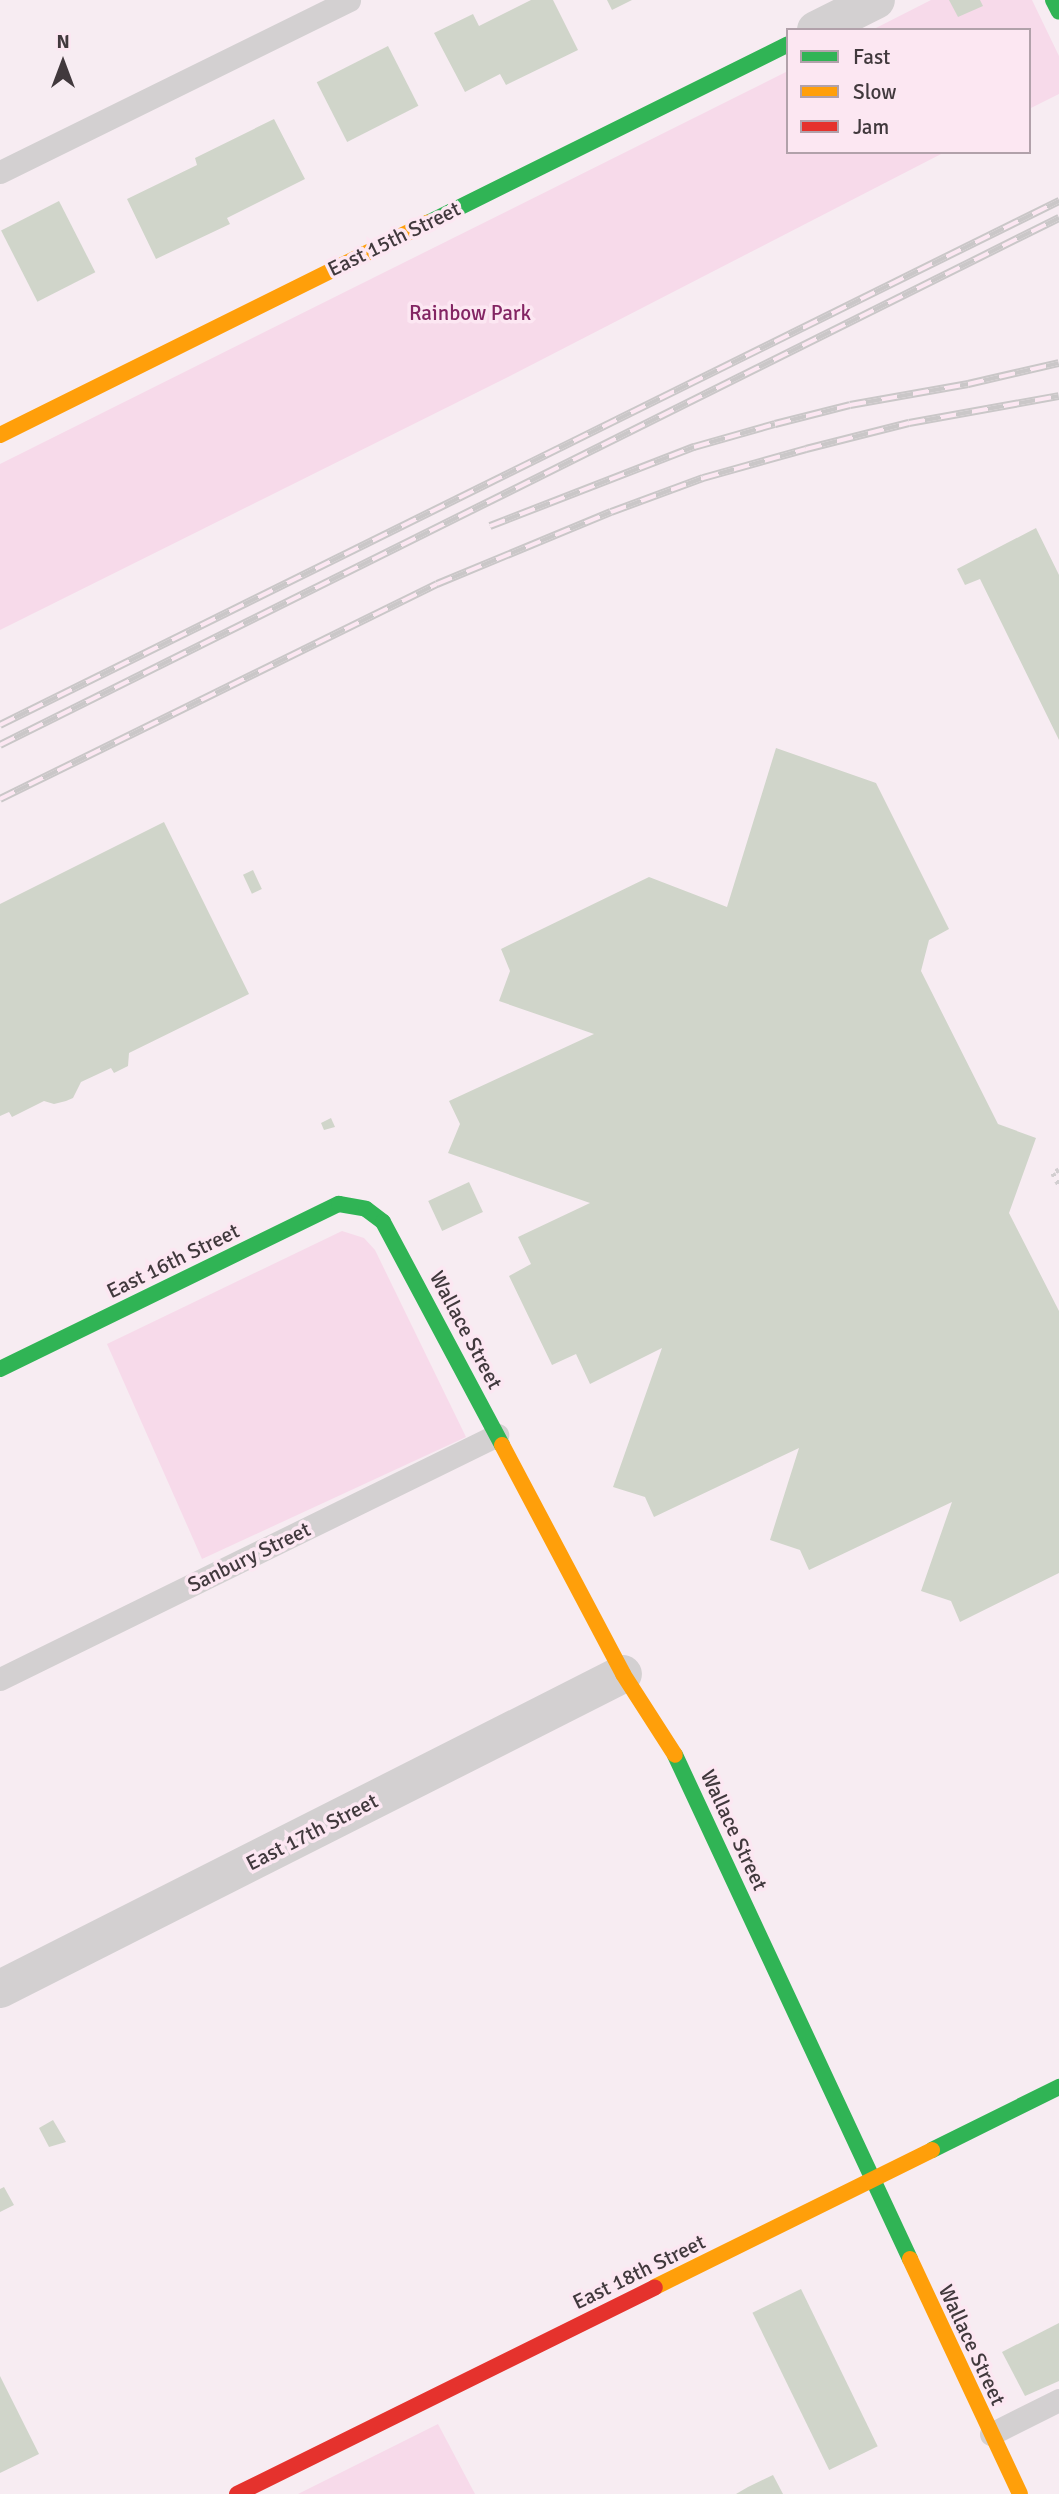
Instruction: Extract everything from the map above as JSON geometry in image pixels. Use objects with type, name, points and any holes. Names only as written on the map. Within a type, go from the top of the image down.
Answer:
[{"type":"street","points":[[820,28],[876,0]]},
{"type":"street","points":[[1053,0],[1059,12]]},
{"type":"street","name":"East 15th Street","points":[[0,435],[786,45]]},
{"type":"street","name":"East 16th Street","points":[[0,1369],[339,1205],[366,1209]]},
{"type":"street","name":"Wallace Street","points":[[366,1209],[383,1222],[398,1246],[623,1674],[676,1755],[1020,2494]]},
{"type":"street","name":"East 17th Street","points":[[0,1989],[623,1674]]},
{"type":"street","name":"East 18th Street","points":[[237,2494],[1059,2087]]},
{"type":"lane","points":[[0,172],[349,0]]},
{"type":"lane","name":"Sanbury Street","points":[[0,1679],[497,1435]]},
{"type":"lane","points":[[991,2434],[1059,2400]]},
{"type":"path","points":[[1059,1170],[1053,1173],[1059,1185]]},
{"type":"green space","points":[[931,0],[1032,0],[1059,56],[1059,94],[1031,108],[1031,28],[876,28]]},
{"type":"green space","name":"Rainbow Park","points":[[786,72],[786,154],[941,154],[506,378],[0,630],[0,464]]},
{"type":"green space","points":[[342,1231],[364,1238],[375,1250],[466,1437],[202,1559],[107,1344]]},
{"type":"green space","points":[[438,2424],[475,2494],[298,2494]]},
{"type":"building","points":[[531,0],[553,0],[578,50],[506,85],[500,74],[465,92],[434,33],[473,14],[479,26]]},
{"type":"building","points":[[607,0],[632,0],[612,10]]},
{"type":"building","points":[[949,0],[980,0],[983,6],[958,17]]},
{"type":"building","points":[[388,46],[418,106],[347,142],[317,82]]},
{"type":"building","points":[[274,119],[305,179],[227,218],[230,224],[156,259],[127,199],[197,165],[195,158]]},
{"type":"building","points":[[59,201],[95,272],[37,302],[1,231]]},
{"type":"building","points":[[1036,528],[1059,575],[1059,740],[980,579],[965,585],[957,569]]},
{"type":"building","points":[[776,748],[876,783],[949,929],[929,940],[921,971],[998,1124],[1036,1138],[1009,1213],[1059,1311],[1059,1573],[960,1622],[951,1601],[921,1591],[952,1502],[809,1570],[800,1550],[770,1540],[799,1448],[654,1517],[645,1497],[613,1487],[662,1348],[590,1384],[576,1354],[552,1365],[509,1276],[531,1264],[518,1237],[590,1203],[448,1153],[460,1124],[449,1101],[594,1034],[499,1001],[510,971],[501,949],[649,877],[727,907]]},
{"type":"building","points":[[164,822],[249,994],[129,1053],[128,1066],[114,1073],[111,1068],[81,1082],[73,1098],[54,1104],[44,1101],[12,1117],[9,1112],[0,1116],[0,904]]},
{"type":"building","points":[[253,870],[262,889],[252,894],[243,875]]},
{"type":"building","points":[[331,1118],[335,1127],[324,1130],[321,1123]]},
{"type":"building","points":[[469,1182],[483,1212],[442,1231],[428,1201]]},
{"type":"building","points":[[53,2120],[66,2142],[49,2147],[39,2128]]},
{"type":"building","points":[[4,2187],[14,2205],[0,2212],[0,2189]]},
{"type":"building","points":[[801,2289],[878,2446],[829,2470],[752,2313]]},
{"type":"building","points":[[1059,2323],[1059,2381],[1025,2396],[1002,2352]]},
{"type":"building","points":[[0,2376],[39,2454],[0,2473]]},
{"type":"building","points":[[773,2475],[783,2494],[736,2494],[748,2487]]},
{"type":"railway","points":[[0,725],[1059,201]]},
{"type":"railway","points":[[0,745],[1059,218]]},
{"type":"railway","points":[[490,526],[694,447],[850,405],[968,384],[1059,363]]},
{"type":"railway","points":[[0,799],[437,584],[611,512],[703,478],[806,449],[909,423],[1059,396]]},
{"type":"traffic: fast","points":[[1053,0],[1059,12]]},
{"type":"traffic: fast","points":[[428,223],[786,45]]},
{"type":"traffic: fast","points":[[0,1369],[339,1204],[366,1209],[383,1222],[502,1445]]},
{"type":"traffic: fast","points":[[675,1755],[910,2259]]},
{"type":"traffic: fast","points":[[932,2150],[1059,2087]]},
{"type":"traffic: slow","points":[[0,435],[428,223]]},
{"type":"traffic: slow","points":[[502,1445],[623,1674],[675,1755]]},
{"type":"traffic: slow","points":[[655,2287],[932,2150]]},
{"type":"traffic: slow","points":[[910,2259],[1020,2494]]},
{"type":"traffic: jam","points":[[237,2494],[655,2287]]}]
